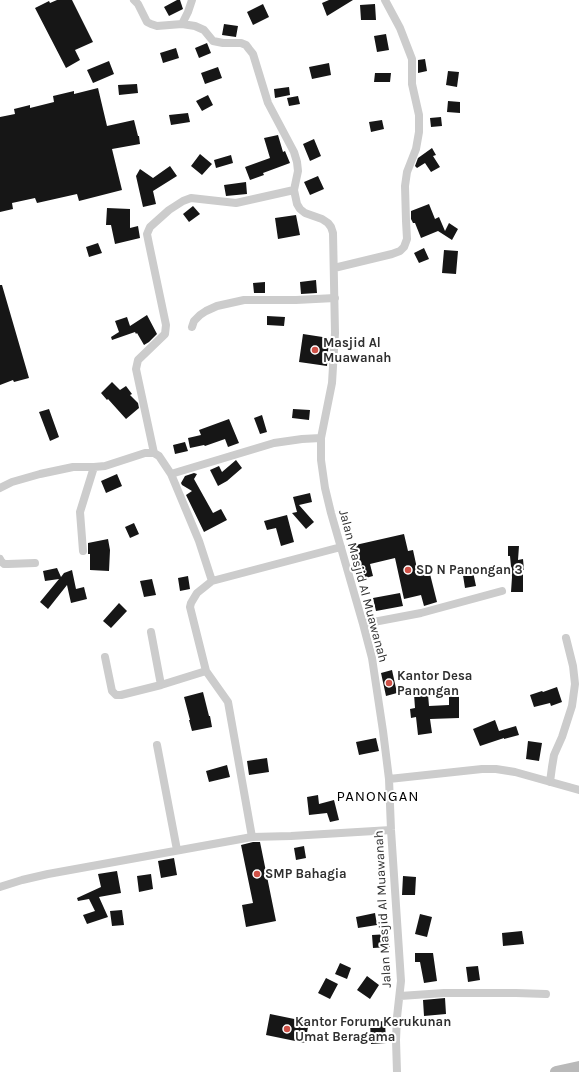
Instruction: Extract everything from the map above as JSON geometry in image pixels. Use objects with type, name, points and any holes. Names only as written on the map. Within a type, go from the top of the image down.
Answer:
[{"type":"main road","points":[[556,1072],[579,1067]]},
{"type":"street","points":[[134,0],[138,4],[147,22],[151,24],[157,26],[182,24],[199,27],[204,30],[213,41],[223,43],[241,43],[250,49],[253,54],[268,103],[294,152],[298,171],[294,190],[236,203],[191,198],[169,210],[150,227],[147,234],[166,325],[165,334],[138,360],[136,369],[154,453]]},
{"type":"street","points":[[182,24],[192,0]]},
{"type":"street","points":[[334,268],[400,251],[404,247],[407,239],[404,186],[407,172],[416,148],[419,132],[419,115],[412,84],[412,58],[400,28],[385,0]]},
{"type":"street","name":"Jalan Masjid Al Muawanah","points":[[294,190],[296,201],[300,209],[305,213],[322,219],[331,227],[333,232],[335,332],[332,383],[322,438],[321,460],[325,488],[372,658],[384,731],[389,779],[401,981],[397,1017],[397,1072]]},
{"type":"street","points":[[192,327],[194,321],[206,311],[217,306],[244,300],[335,298]]},
{"type":"street","points":[[171,474],[274,443],[302,438],[322,438]]},
{"type":"street","points":[[0,488],[12,482],[40,474],[73,467],[94,468],[105,466],[145,453],[154,453],[160,456],[171,474],[199,541],[212,581]]},
{"type":"street","points":[[83,551],[80,512],[94,468]]},
{"type":"street","points":[[252,837],[228,702],[206,671],[190,607],[191,603],[197,593],[212,581],[341,547]]},
{"type":"street","points":[[0,558],[4,564],[35,563]]},
{"type":"street","points":[[363,624],[421,613],[502,591]]},
{"type":"street","points":[[151,632],[161,685]]},
{"type":"street","points":[[550,782],[554,755],[562,737],[572,706],[575,684],[573,666],[566,638]]},
{"type":"street","points":[[105,656],[112,691],[116,695],[161,685],[206,671]]},
{"type":"street","points":[[157,745],[177,850]]},
{"type":"street","points":[[389,779],[482,769],[496,769],[515,772],[579,790]]},
{"type":"street","points":[[0,887],[48,874],[252,837],[391,830]]},
{"type":"street","points":[[400,996],[444,993],[546,994]]},
{"type":"building","points":[[57,0],[72,0],[93,42],[75,50],[80,60],[66,68],[35,8],[49,1],[50,3]]},
{"type":"building","points":[[177,0],[180,0],[183,9],[169,16],[164,7]]},
{"type":"building","points":[[329,0],[353,0],[327,16],[322,3]]},
{"type":"building","points":[[263,4],[269,17],[253,25],[247,12]]},
{"type":"building","points":[[375,4],[376,20],[361,20],[360,5]]},
{"type":"building","points":[[224,24],[238,26],[236,37],[222,35]]},
{"type":"building","points":[[386,34],[389,50],[377,52],[374,36]]},
{"type":"building","points":[[207,43],[211,53],[199,58],[195,48]]},
{"type":"building","points":[[176,48],[179,58],[163,63],[160,53]]},
{"type":"building","points":[[425,59],[427,71],[418,73],[418,60]]},
{"type":"building","points":[[109,61],[114,74],[93,83],[87,70]]},
{"type":"building","points":[[329,63],[331,75],[312,79],[309,67]]},
{"type":"building","points":[[218,67],[222,78],[205,84],[201,73]]},
{"type":"building","points":[[448,71],[459,72],[457,87],[446,85]]},
{"type":"building","points":[[375,73],[391,73],[390,82],[374,82]]},
{"type":"building","points":[[137,84],[138,93],[119,95],[118,85]]},
{"type":"building","points":[[289,87],[290,95],[275,98],[274,89]]},
{"type":"building","points":[[98,88],[107,126],[134,120],[139,136],[140,144],[112,149],[122,190],[79,201],[77,194],[37,203],[35,198],[12,203],[13,209],[0,212],[0,117],[15,114],[14,109],[30,105],[30,108],[54,102],[53,96],[74,91],[74,94]]},
{"type":"building","points":[[208,95],[213,105],[202,111],[196,101]]},
{"type":"building","points":[[298,96],[300,104],[289,106],[287,98]]},
{"type":"building","points":[[448,101],[460,102],[460,113],[447,112]]},
{"type":"building","points":[[188,113],[190,122],[171,125],[169,115]]},
{"type":"building","points":[[441,117],[442,126],[431,127],[430,118]]},
{"type":"building","points":[[382,120],[384,129],[371,132],[369,122]]},
{"type":"building","points":[[278,135],[283,152],[285,151],[290,163],[263,173],[264,175],[250,180],[245,167],[270,158],[264,138]]},
{"type":"building","points":[[314,139],[321,156],[310,161],[303,144]]},
{"type":"building","points":[[432,148],[436,155],[433,156],[440,167],[431,172],[425,163],[417,168],[415,166],[418,158]]},
{"type":"building","points":[[200,154],[212,164],[202,175],[191,166]]},
{"type":"building","points":[[231,155],[233,163],[216,168],[214,160]]},
{"type":"building","points":[[170,166],[177,176],[153,191],[156,204],[143,207],[136,176],[140,169],[153,178]]},
{"type":"building","points":[[318,176],[324,189],[310,195],[304,182]]},
{"type":"building","points":[[246,182],[247,194],[226,196],[224,185]]},
{"type":"building","points":[[429,204],[435,219],[439,217],[445,231],[449,223],[458,229],[452,240],[438,231],[421,238],[415,223],[413,223],[411,219],[411,211]]},
{"type":"building","points":[[193,206],[200,214],[189,222],[183,214]]},
{"type":"building","points":[[107,208],[130,209],[130,228],[138,226],[140,238],[115,244],[111,225],[106,225]]},
{"type":"building","points":[[296,215],[300,235],[278,239],[275,218]]},
{"type":"building","points":[[98,243],[102,253],[89,257],[86,247]]},
{"type":"building","points":[[424,248],[429,259],[419,263],[414,253]]},
{"type":"building","points":[[444,250],[458,251],[456,274],[442,273]]},
{"type":"building","points":[[316,280],[317,293],[301,294],[300,282]]},
{"type":"building","points":[[265,282],[265,293],[254,293],[253,283]]},
{"type":"building","points":[[0,285],[2,285],[29,378],[14,382],[13,380],[0,385]]},
{"type":"building","points":[[147,315],[157,334],[149,342],[144,345],[135,332],[112,340],[111,337],[119,332],[115,321],[127,317],[130,326]]},
{"type":"building","points":[[267,316],[285,317],[284,326],[267,325]]},
{"type":"building","name":"Masjid Al Muawanah","points":[[303,334],[329,338],[327,366],[299,362]]},
{"type":"building","points":[[112,382],[120,390],[126,386],[132,394],[130,395],[138,403],[139,408],[126,419],[101,393]]},
{"type":"building","points":[[49,409],[59,437],[50,441],[39,412]]},
{"type":"building","points":[[293,409],[310,410],[309,420],[292,418]]},
{"type":"building","points":[[262,415],[267,432],[260,434],[254,418]]},
{"type":"building","points":[[229,419],[239,443],[228,447],[225,439],[205,446],[190,448],[188,438],[201,435],[199,430]]},
{"type":"building","points":[[185,442],[188,451],[175,454],[173,445]]},
{"type":"building","points":[[236,460],[242,468],[227,481],[218,486],[210,470],[219,466],[222,472]]},
{"type":"building","points":[[194,473],[197,474],[194,479],[213,513],[221,509],[227,520],[204,532],[186,495],[192,491],[181,483],[185,476]]},
{"type":"building","points":[[117,474],[122,486],[106,493],[101,481]]},
{"type":"building","points":[[310,493],[312,502],[299,505],[314,522],[306,529],[292,513],[297,512],[293,497]]},
{"type":"building","points":[[287,515],[294,542],[281,546],[276,528],[267,530],[264,521]]},
{"type":"building","points":[[134,523],[139,534],[130,538],[125,527]]},
{"type":"building","name":"SD N Panongan 3","points":[[404,534],[408,551],[413,550],[418,573],[429,570],[437,602],[424,606],[421,595],[404,599],[395,558],[370,564],[373,576],[358,580],[351,546]]},
{"type":"building","points":[[108,539],[110,550],[109,571],[90,570],[88,543]]},
{"type":"building","points":[[508,546],[519,546],[518,560],[523,559],[524,570],[523,592],[511,592],[512,577],[510,556],[508,556]]},
{"type":"building","points":[[472,567],[476,586],[465,588],[462,569]]},
{"type":"building","points":[[57,568],[61,577],[64,573],[72,570],[76,589],[84,587],[87,599],[71,603],[67,585],[48,609],[40,602],[59,579],[45,581],[43,571]]},
{"type":"building","points":[[188,576],[190,589],[180,591],[178,578]]},
{"type":"building","points":[[152,579],[156,595],[144,597],[140,581]]},
{"type":"building","points":[[400,593],[403,606],[376,611],[373,598]]},
{"type":"building","points":[[119,603],[127,611],[111,628],[103,621]]},
{"type":"building","name":"Kantor Desa Panongan","points":[[392,670],[397,693],[386,696],[381,673]]},
{"type":"building","points":[[557,687],[562,702],[551,706],[550,703],[534,707],[530,695]]},
{"type":"building","points":[[203,692],[212,727],[192,731],[184,697]]},
{"type":"building","points":[[414,694],[428,694],[429,706],[449,705],[449,696],[459,696],[459,718],[430,719],[432,733],[418,735],[416,717],[411,718],[410,709],[415,708]]},
{"type":"building","points":[[495,720],[499,731],[516,726],[519,735],[480,746],[473,729]]},
{"type":"building","points":[[376,738],[379,751],[359,755],[356,742]]},
{"type":"building","points":[[528,741],[542,743],[539,761],[526,759]]},
{"type":"building","points":[[267,758],[269,772],[249,775],[247,761]]},
{"type":"building","points":[[227,765],[230,777],[209,782],[206,771]]},
{"type":"building","points":[[318,795],[319,804],[334,800],[339,820],[330,822],[327,813],[309,815],[307,797]]},
{"type":"building","name":"SMP Bahagia","points":[[260,842],[276,921],[246,927],[242,905],[253,903],[241,845]]},
{"type":"building","points":[[304,846],[306,858],[296,860],[294,848]]},
{"type":"building","points":[[174,858],[177,875],[161,878],[158,861]]},
{"type":"building","points":[[117,871],[121,893],[99,897],[108,917],[87,924],[83,915],[95,911],[89,899],[78,901],[77,898],[101,887],[98,874]]},
{"type":"building","points":[[151,874],[153,889],[139,892],[137,876]]},
{"type":"building","points":[[403,876],[416,877],[415,895],[402,895]]},
{"type":"building","points":[[122,910],[124,925],[112,926],[110,911]]},
{"type":"building","points":[[375,913],[377,925],[358,928],[356,917]]},
{"type":"building","points":[[420,914],[432,917],[427,937],[415,934]]},
{"type":"building","points":[[522,931],[524,944],[503,946],[502,933]]},
{"type":"building","points":[[389,934],[390,947],[373,948],[372,935]]},
{"type":"building","points":[[415,953],[433,953],[437,981],[424,983],[420,962],[415,962]]},
{"type":"building","points":[[340,963],[351,968],[347,979],[335,974]]},
{"type":"building","points":[[478,966],[480,980],[468,982],[466,967]]},
{"type":"building","points":[[367,976],[379,985],[370,999],[357,990]]},
{"type":"building","points":[[326,978],[338,984],[330,999],[318,993]]},
{"type":"building","points":[[445,998],[446,1014],[424,1016],[423,1000]]},
{"type":"building","name":"Kantor Forum Kerukunan Umat Beragama","points":[[270,1014],[309,1022],[305,1043],[266,1035]]},
{"type":"building","points":[[385,1021],[386,1043],[371,1044],[370,1022]]},
{"type":"place","name":"Masjid Al Muawanah","points":[[315,350]]},
{"type":"place","name":"SD N Panongan 3","points":[[408,570]]},
{"type":"place","name":"Kantor Desa Panongan","points":[[389,683]]},
{"type":"place","name":"SMP Bahagia","points":[[257,874]]},
{"type":"place","name":"Kantor Forum Kerukunan Umat Beragama","points":[[287,1029]]},
{"type":"district","name":"PANONGAN","points":[[378,797]]}]
